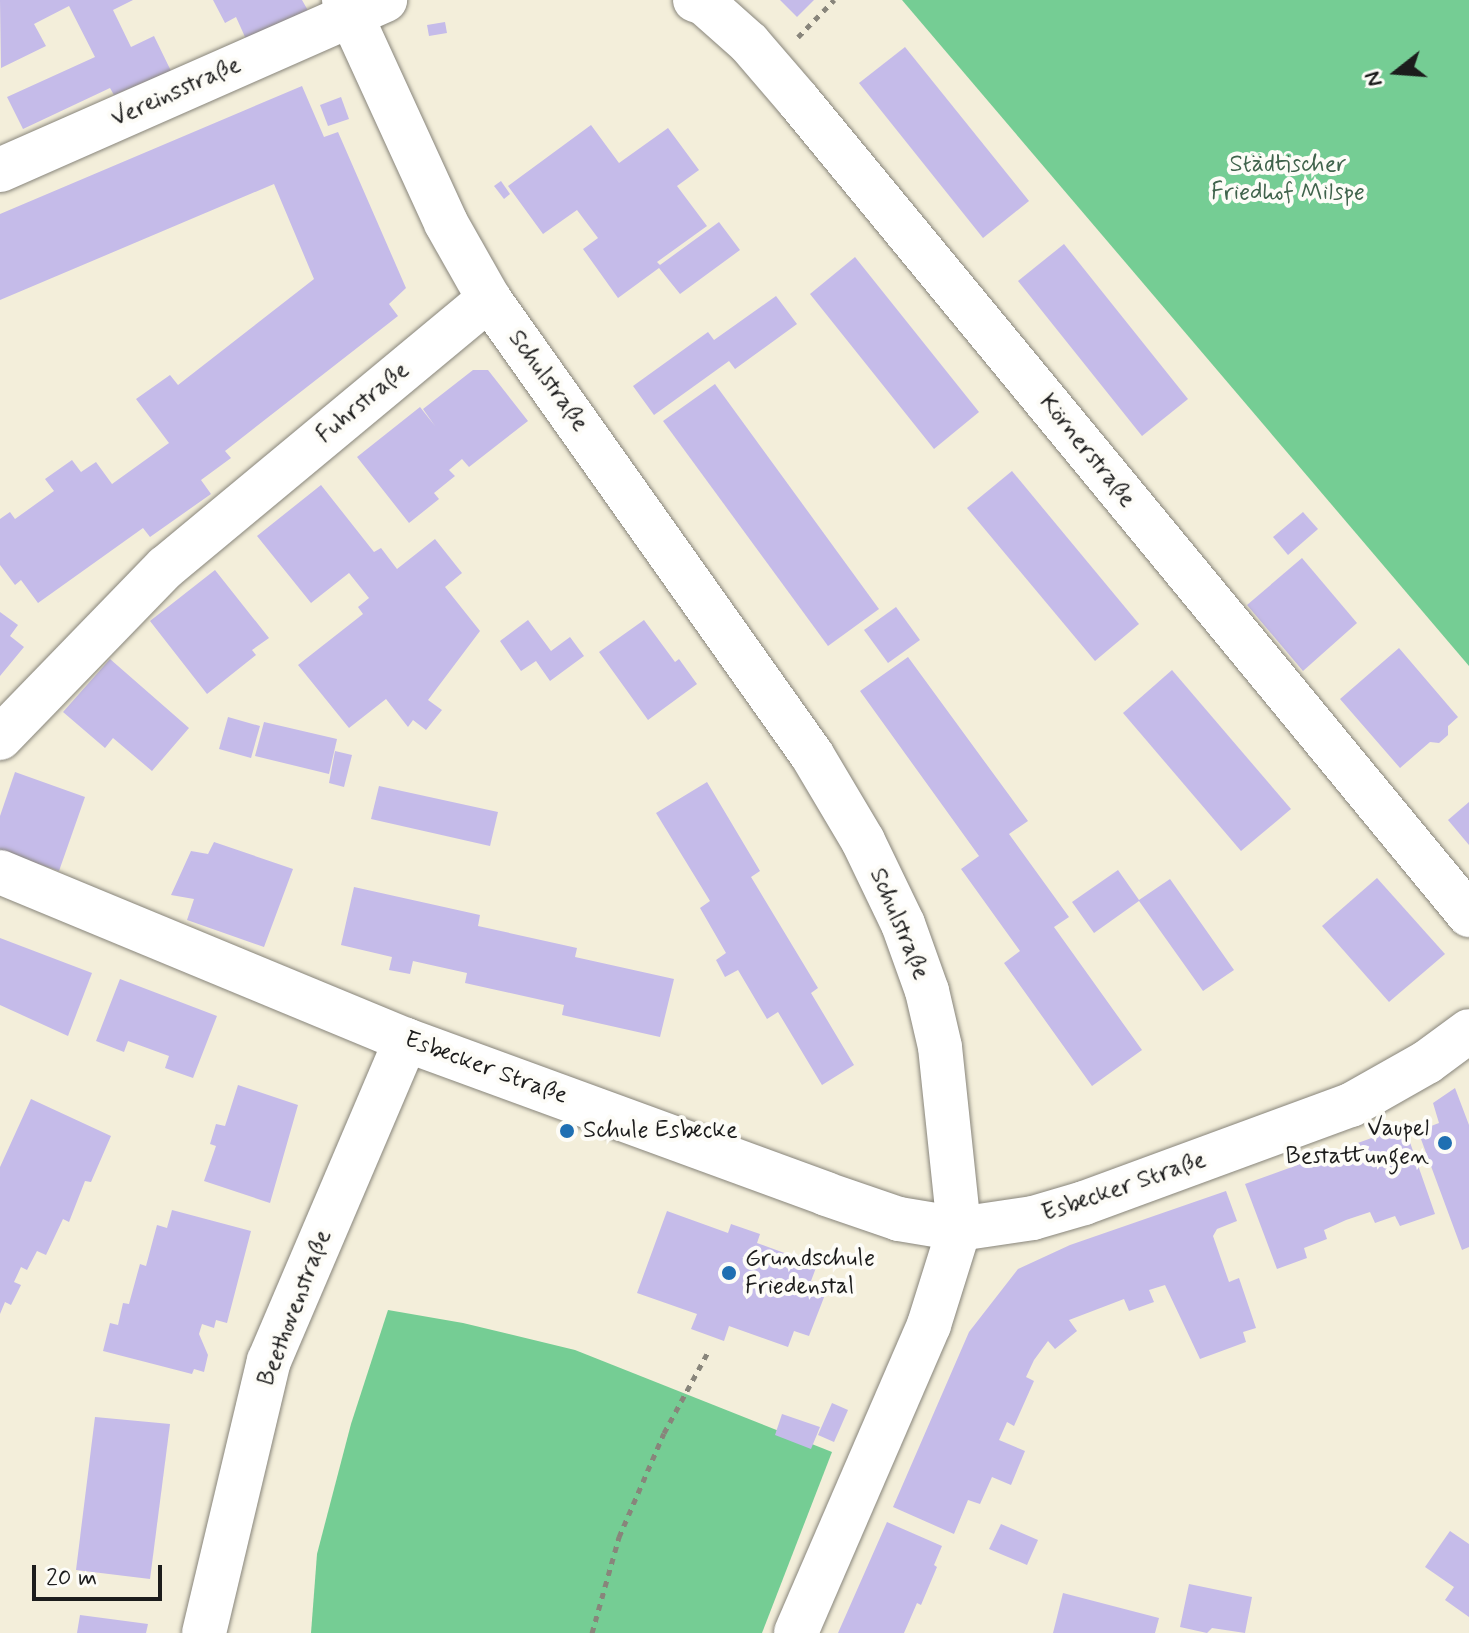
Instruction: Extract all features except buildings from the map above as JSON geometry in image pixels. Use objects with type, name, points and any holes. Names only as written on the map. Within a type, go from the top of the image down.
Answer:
[{"type":"street","name":"Körnerstraße","points":[[695,0],[704,3],[749,43],[798,100],[1469,915]]},
{"type":"street","name":"Vereinsstraße","points":[[0,170],[360,5]]},
{"type":"street","points":[[360,5],[446,223],[489,299]]},
{"type":"street","name":"Fuhrstraße","points":[[0,738],[166,567],[489,299]]},
{"type":"street","name":"Schulstraße","points":[[489,299],[812,755],[863,841],[903,924],[927,991],[940,1047],[959,1229],[929,1325],[796,1633]]},
{"type":"street","name":"Esbecker Straße","points":[[0,872],[406,1040],[899,1219],[959,1229],[1033,1218],[1084,1203],[1351,1105],[1427,1062],[1469,1031]]},
{"type":"street","name":"Beethovenstraße","points":[[204,1633],[269,1361],[406,1040]]},
{"type":"path","points":[[592,1633],[619,1537],[664,1433],[708,1352]]},
{"type":"green space","name":"Städtischer Friedhof Milspe","points":[[902,0],[1469,0],[1469,666]]},
{"type":"green space","points":[[388,1310],[463,1323],[575,1350],[832,1452],[762,1633],[311,1633],[317,1554],[351,1424]]},
{"type":"place","name":"Schule Esbecke","points":[[567,1131]]},
{"type":"place","name":"Vaupel Bestattungen","points":[[1445,1143]]},
{"type":"place","name":"Grundschule Friedenstal","points":[[729,1273]]}]
